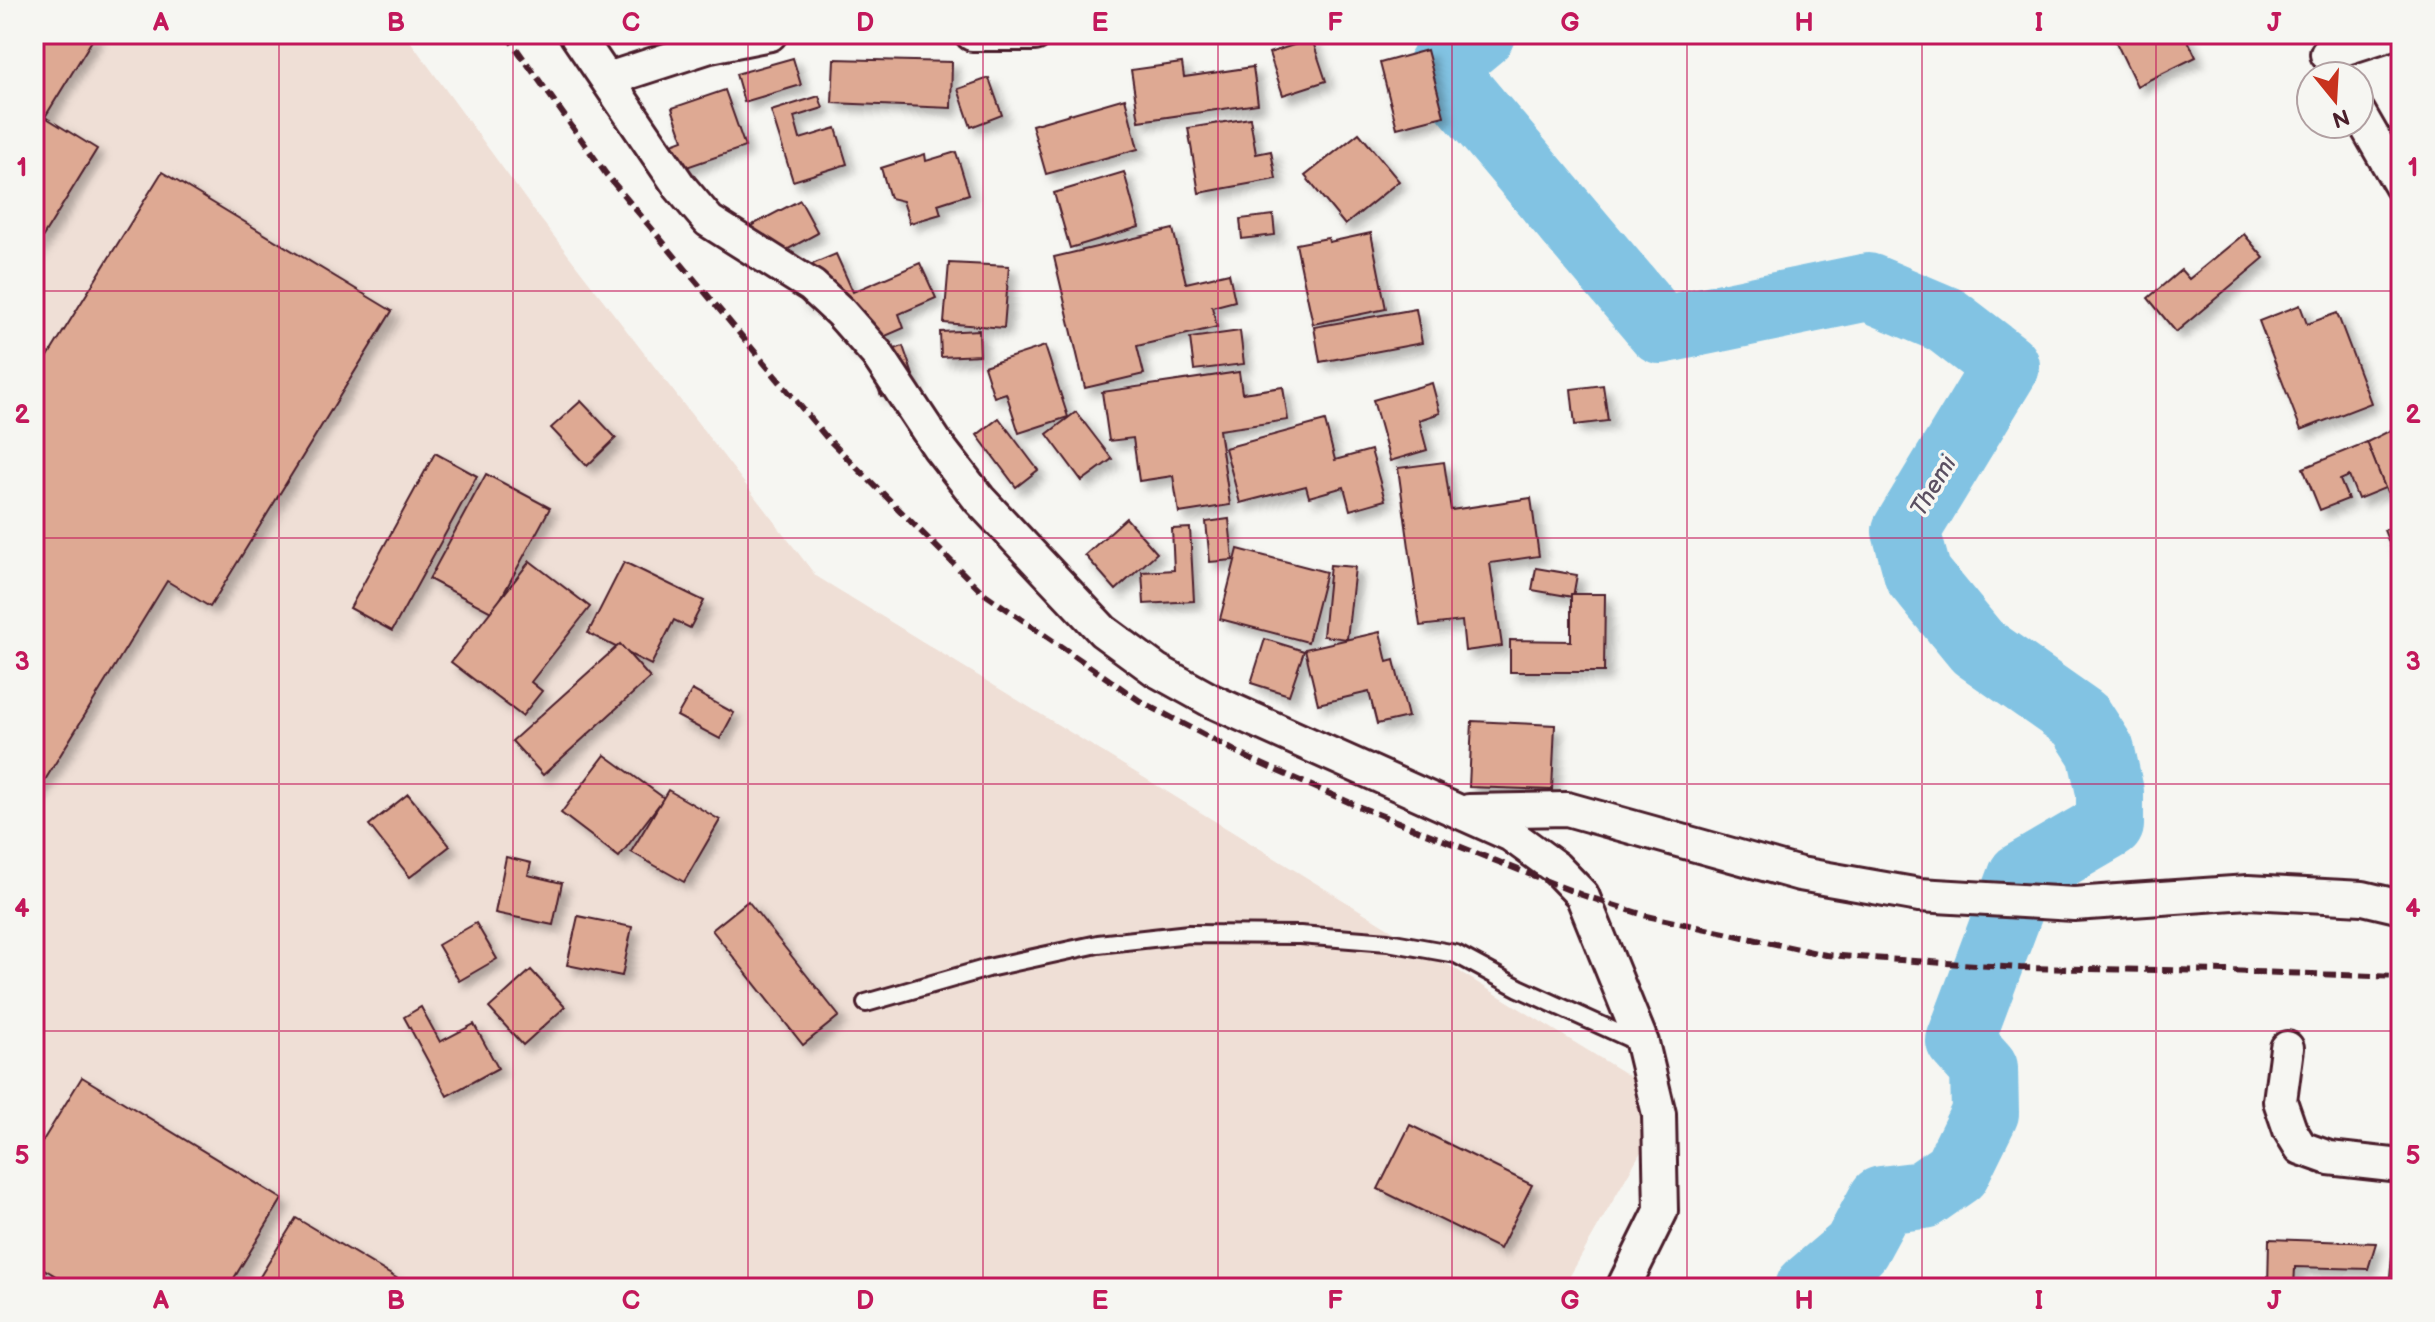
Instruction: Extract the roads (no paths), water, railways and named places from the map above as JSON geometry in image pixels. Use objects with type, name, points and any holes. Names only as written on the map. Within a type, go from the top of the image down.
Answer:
[{"type":"street","points":[[576,34],[680,187],[709,221],[812,286],[840,312],[877,354],[938,446],[979,499],[1103,631],[1156,670],[1212,701],[1511,835],[1555,867],[1582,895],[1642,1043],[1659,1114],[1661,1211],[1623,1288]]},
{"type":"street","points":[[608,79],[710,46],[770,34]]},
{"type":"street","points":[[972,34],[1035,34]]},
{"type":"street","points":[[2328,55],[2389,34]]},
{"type":"street","points":[[2375,140],[2401,186]]},
{"type":"street","points":[[1462,811],[1567,809],[1800,874],[1919,895],[2074,904],[2248,892],[2363,898],[2401,907]]},
{"type":"street","points":[[2287,1048],[2280,1101],[2290,1130],[2301,1148],[2329,1158],[2401,1166]]},
{"type":"lane","points":[[866,1003],[988,968],[1098,944],[1189,934],[1300,935],[1388,942],[1456,954],[1519,988],[1642,1043]]},
{"type":"waterway","name":"Themi","points":[[1481,34],[1440,68],[1661,330],[1868,287],[1946,320],[2006,366],[1906,531],[1918,575],[1977,647],[2081,720],[2101,751],[2110,792],[2110,825],[2022,876],[1960,1041],[1984,1068],[1985,1113],[1956,1172],[1923,1195],[1882,1200],[1856,1248],[1809,1288]]},
{"type":"railway","points":[[506,34],[606,174],[827,438],[982,592],[1140,701],[1250,759],[1360,807],[1582,895],[1647,916],[1826,955],[2020,968],[2401,977]]}]
